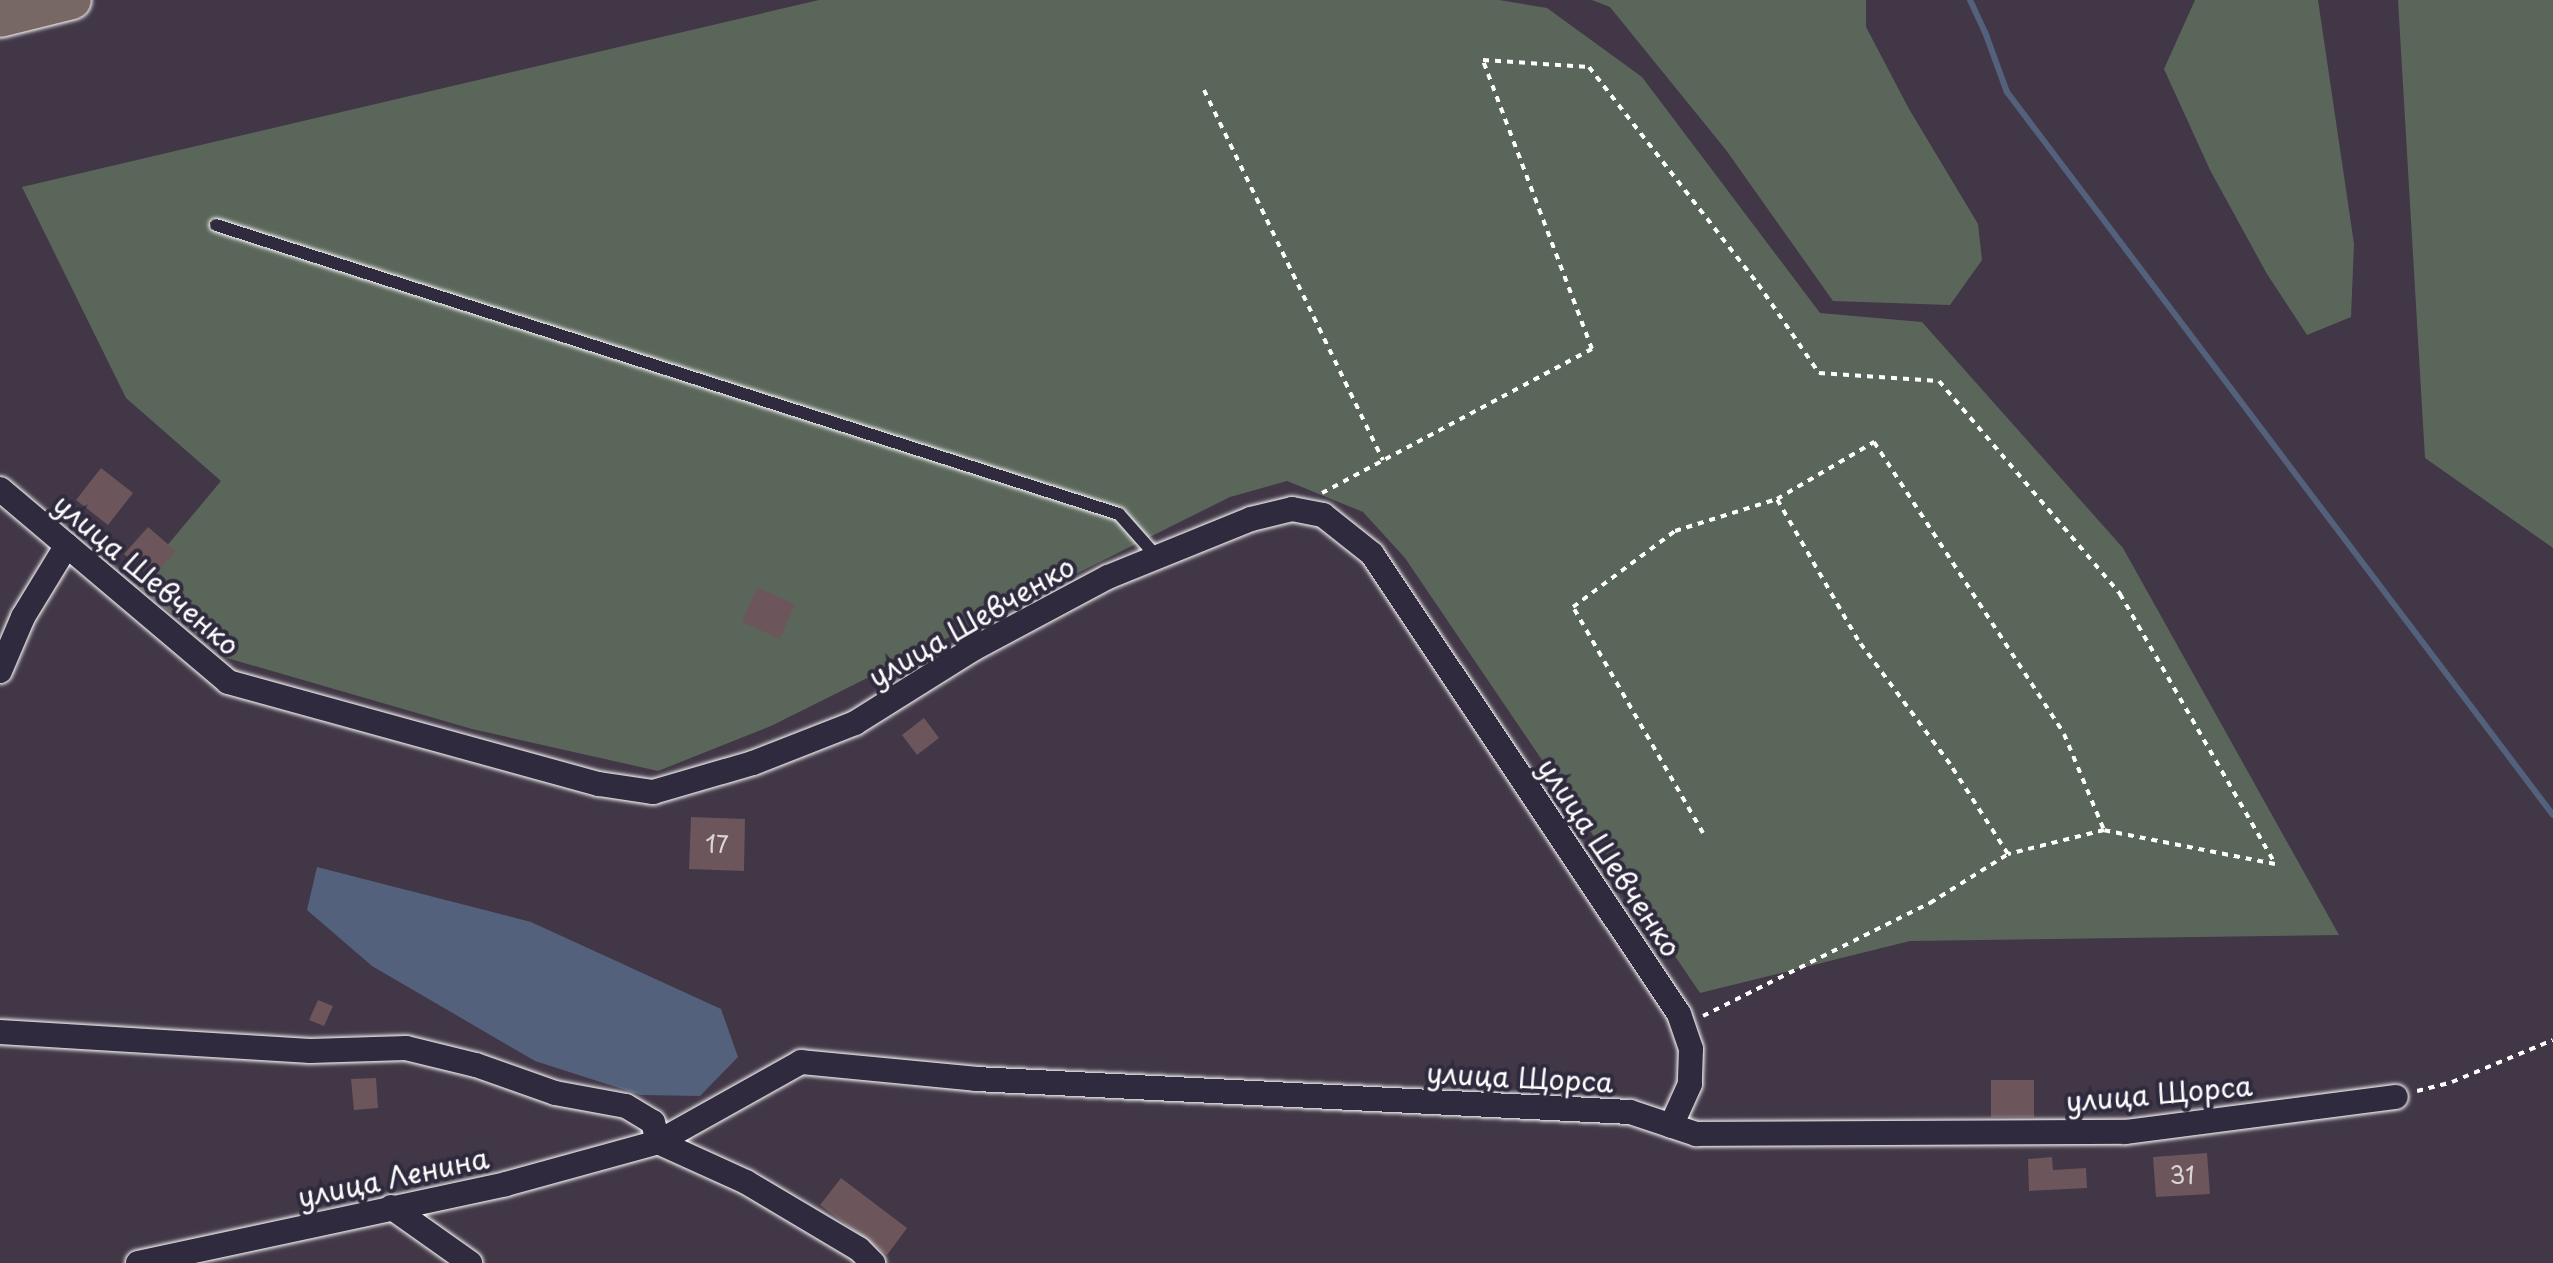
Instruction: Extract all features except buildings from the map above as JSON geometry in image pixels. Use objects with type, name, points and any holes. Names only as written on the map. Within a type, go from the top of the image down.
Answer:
[{"type":"main road","points":[[0,18],[72,0]]},
{"type":"street","name":"улица Шевченко","points":[[0,489],[228,682],[599,784],[653,792],[753,763],[855,723],[973,649],[1108,577],[1251,519],[1292,509],[1323,515],[1372,554],[1679,1014],[1691,1049],[1690,1084],[1671,1126]]},
{"type":"street","points":[[0,671],[23,617],[67,545]]},
{"type":"street","points":[[0,1032],[310,1051],[406,1048],[476,1065],[555,1093],[626,1106],[653,1122],[658,1142],[746,1182],[859,1249],[873,1263]]},
{"type":"street","name":"улица Щорса","points":[[658,1142],[801,1062],[976,1079],[1630,1112],[1696,1134],[2125,1132],[2396,1097]]},
{"type":"street","name":"улица Ленина","points":[[138,1263],[506,1184],[658,1142]]},
{"type":"street","points":[[391,1207],[470,1263]]},
{"type":"lane","points":[[216,225],[1119,514],[1157,557]]},
{"type":"path","points":[[1292,509],[1592,349],[1483,60],[1589,67],[1758,284],[1819,373],[1939,381],[2120,594],[2275,864],[2104,830],[2008,854],[1930,903],[1683,1025]]},
{"type":"path","points":[[1204,90],[1383,460]]},
{"type":"path","points":[[1703,833],[1573,607],[1675,531],[1777,499],[1874,442],[2064,734],[2104,830]]},
{"type":"path","points":[[1777,499],[1858,640],[1950,764],[2008,854]]},
{"type":"path","points":[[2396,1097],[2452,1082],[2553,1040]]},
{"type":"green space","points":[[819,0],[1499,0],[1547,8],[1642,77],[1820,313],[1922,322],[2123,548],[2339,935],[1910,941],[1700,993],[1405,558],[1363,512],[1287,481],[1230,497],[771,726],[658,771],[472,729],[227,658],[135,584],[221,481],[126,398],[22,187]]},
{"type":"green space","points":[[1592,0],[1866,0],[1866,27],[1909,109],[1978,224],[1982,260],[1950,305],[1833,301],[1726,150],[1610,7]]},
{"type":"green space","points":[[2195,0],[2318,0],[2354,244],[2351,317],[2307,335],[2267,274],[2210,170],[2164,69]]},
{"type":"green space","points":[[2398,0],[2553,0],[2553,548],[2425,458]]},
{"type":"water","points":[[317,867],[531,922],[721,1009],[738,1057],[700,1096],[641,1095],[535,1061],[372,966],[307,910]]},
{"type":"waterway","points":[[1970,0],[2007,92],[2553,815]]}]
